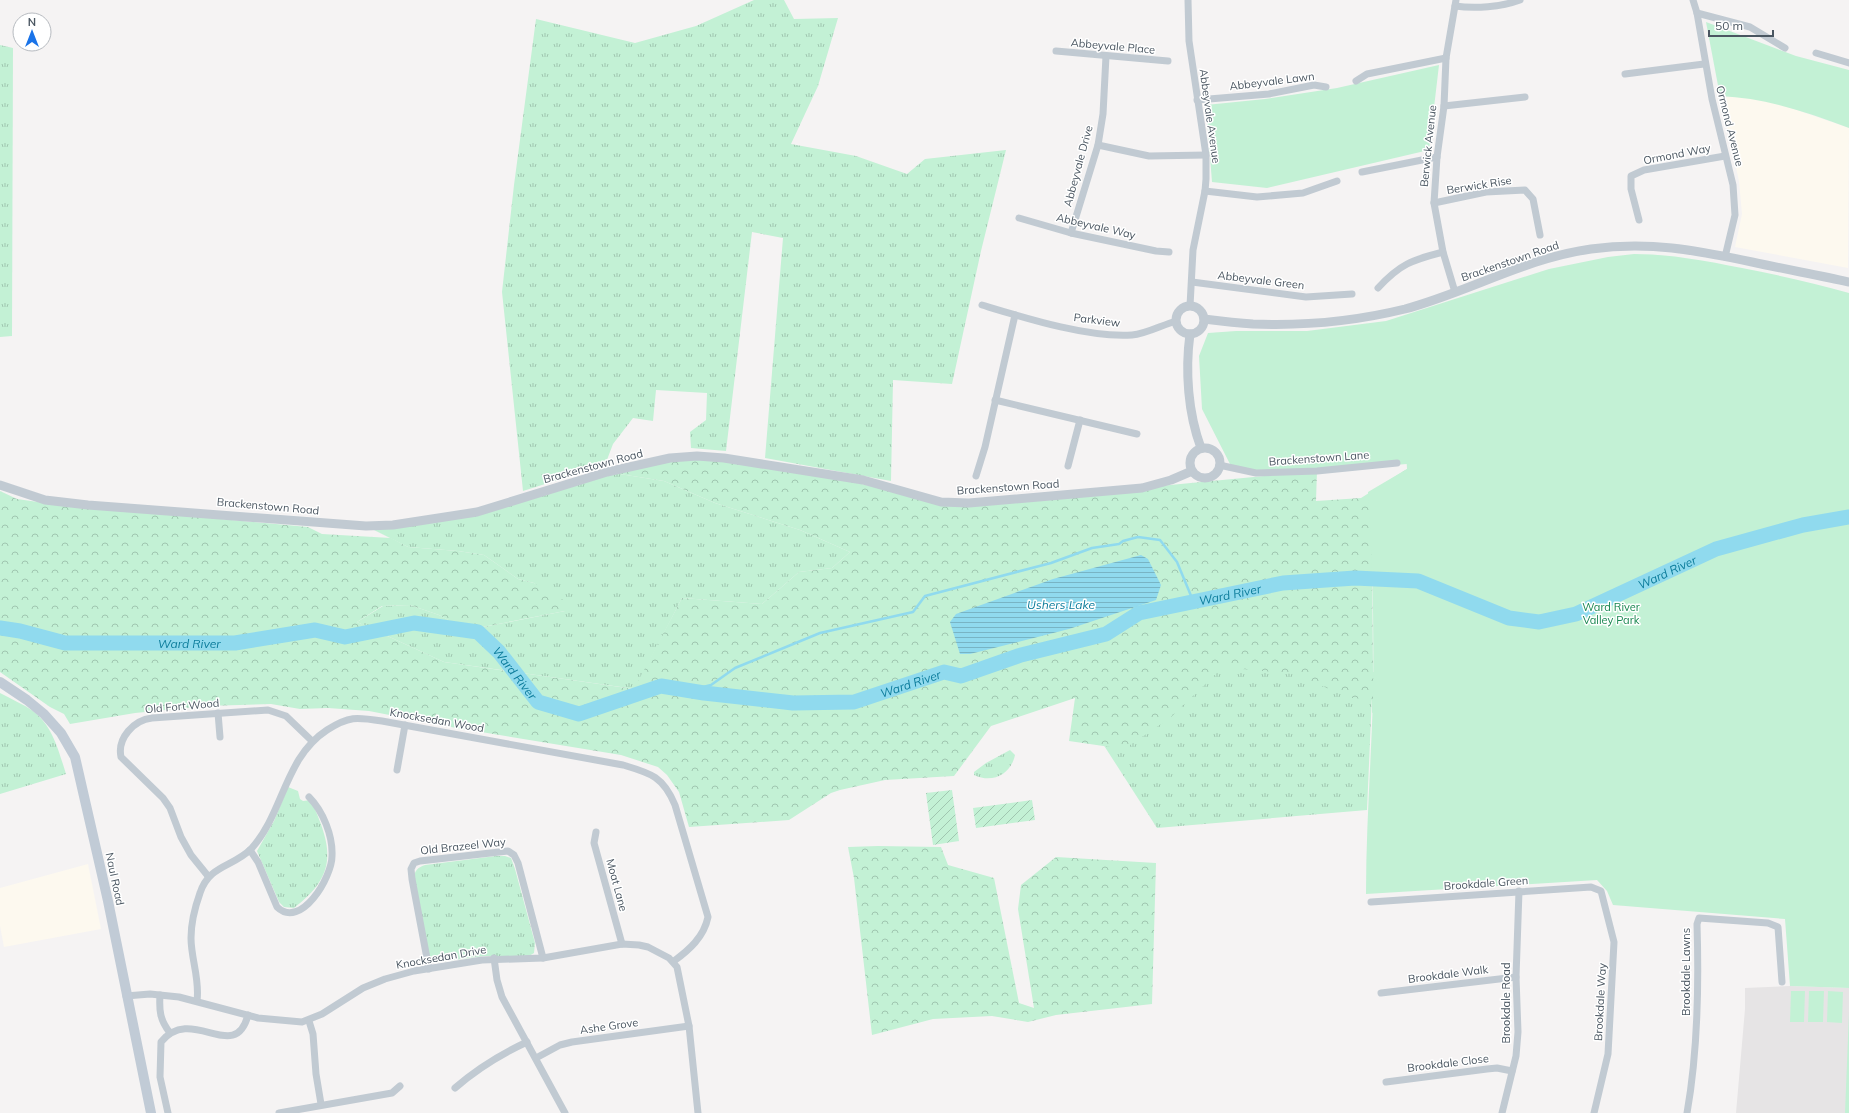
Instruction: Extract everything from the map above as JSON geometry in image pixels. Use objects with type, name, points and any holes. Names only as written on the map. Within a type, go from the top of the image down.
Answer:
[{"type":"main road","name":"Naul Road","points":[[0,682],[27,700],[44,714],[61,733],[75,757],[108,901],[126,996],[151,1113]]},
{"type":"street","name":"Abbeyvale Avenue","points":[[1188,0],[1189,41],[1206,155],[1206,191],[1193,250],[1190,306]]},
{"type":"street","points":[[1456,3],[1464,7],[1511,3],[1520,0]]},
{"type":"street","name":"Ormond Avenue","points":[[1693,0],[1697,13],[1704,64],[1733,185],[1735,215],[1725,256]]},
{"type":"street","name":"Berwick Avenue","points":[[1455,292],[1443,252],[1434,203],[1436,157],[1444,106],[1446,58],[1456,3]]},
{"type":"street","points":[[1697,13],[1750,27],[1785,48]]},
{"type":"street","name":"Abbeyvale Place","points":[[1056,51],[1168,61]]},
{"type":"street","points":[[1816,53],[1849,63]]},
{"type":"street","name":"Abbeyvale Drive","points":[[1071,233],[1098,145],[1103,114],[1106,56]]},
{"type":"street","points":[[1356,81],[1367,74],[1446,58]]},
{"type":"street","points":[[1625,74],[1704,64]]},
{"type":"street","name":"Abbeyvale Lawn","points":[[1198,100],[1269,94],[1314,85],[1326,87]]},
{"type":"street","points":[[1444,106],[1525,97]]},
{"type":"street","points":[[1098,145],[1149,156],[1206,155]]},
{"type":"street","name":"Ormond Way","points":[[1639,220],[1631,189],[1631,176],[1644,170],[1725,156]]},
{"type":"street","points":[[1362,172],[1436,157]]},
{"type":"street","points":[[1206,191],[1257,197],[1303,193],[1337,182]]},
{"type":"street","name":"Berwick Rise","points":[[1434,203],[1486,192],[1525,190],[1533,199],[1540,235]]},
{"type":"street","name":"Abbeyvale Way","points":[[1019,218],[1071,233],[1156,251],[1169,252]]},
{"type":"street","name":"Brackenstown Road","points":[[1204,319],[1253,324],[1329,322],[1405,309],[1546,259],[1590,249],[1620,246],[1665,246],[1725,256],[1849,282]]},
{"type":"street","points":[[1378,288],[1399,267],[1418,258],[1443,252]]},
{"type":"street","name":"Abbeyvale Green","points":[[1192,282],[1306,297],[1352,294]]},
{"type":"street","name":"Parkview","points":[[982,305],[1015,315],[1103,334],[1133,335],[1176,321]]},
{"type":"street","points":[[1190,306],[1201,312],[1204,319],[1203,324],[1198,331],[1190,334],[1179,328],[1176,321],[1176,316],[1182,308],[1190,306]]},
{"type":"street","points":[[976,476],[985,447],[1015,315]]},
{"type":"street","points":[[1190,334],[1187,354],[1188,374],[1192,414],[1201,448]]},
{"type":"street","points":[[995,400],[1136,434]]},
{"type":"street","points":[[1068,466],[1080,420]]},
{"type":"street","points":[[1201,448],[1206,448],[1215,452],[1218,456],[1219,465],[1216,473],[1209,477],[1199,477],[1192,471],[1190,462],[1191,457],[1193,453],[1201,448]]},
{"type":"street","name":"Brackenstown Road","points":[[0,485],[45,500],[366,526],[393,525],[477,512],[607,472],[670,458],[697,456],[724,458],[863,480],[941,502],[969,503],[1142,488],[1171,480],[1192,471]]},
{"type":"street","name":"Brackenstown Lane","points":[[1219,465],[1256,473],[1317,471],[1397,463]]},
{"type":"street","name":"Old Fort Wood","points":[[208,876],[191,855],[181,837],[170,808],[163,798],[125,762],[122,757],[121,747],[131,728],[145,719],[268,710],[278,712],[295,723],[312,741]]},
{"type":"street","points":[[218,713],[220,737]]},
{"type":"street","name":"Knocksedan Wood","points":[[208,876],[250,850],[266,829],[290,773],[312,741],[345,720],[366,718],[406,725],[623,765],[646,772],[659,779],[670,792],[675,804],[708,918],[707,925],[695,942],[674,961]]},
{"type":"street","points":[[398,770],[406,725]]},
{"type":"street","points":[[250,850],[258,862],[277,907],[282,911],[290,913],[301,909],[313,898],[326,882],[332,856],[330,837],[318,806],[310,797]]},
{"type":"street","name":"Moat Lane","points":[[596,832],[594,843],[622,944]]},
{"type":"street","name":"Old Brazeel Way","points":[[429,969],[412,879],[411,869],[414,863],[420,861],[508,851],[514,855],[518,863],[543,958]]},
{"type":"street","points":[[197,1001],[198,983],[192,953],[192,925],[200,891],[208,876]]},
{"type":"street","name":"Brookdale Green","points":[[1371,902],[1591,887],[1601,891]]},
{"type":"street","name":"Brookdale Road","points":[[1502,1113],[1512,1071],[1518,1032],[1516,976],[1519,891]]},
{"type":"street","name":"Brookdale Way","points":[[1594,1113],[1608,1054],[1614,942],[1601,891]]},
{"type":"street","name":"Brookdale Lawns","points":[[1687,1113],[1695,1042],[1698,978],[1697,924],[1699,918],[1768,923],[1778,927],[1782,982]]},
{"type":"street","name":"Knocksedan Drive","points":[[126,996],[138,994],[160,995],[197,1001],[248,1015],[294,1022],[309,1021],[363,988],[386,979],[429,969],[494,958],[543,958],[622,944],[648,947],[674,961]]},
{"type":"street","points":[[494,958],[497,980],[502,997],[565,1113]]},
{"type":"street","points":[[674,961],[680,976],[689,1026],[698,1113]]},
{"type":"street","name":"Brookdale Walk","points":[[1381,992],[1516,976]]},
{"type":"street","points":[[160,995],[160,1015],[162,1023],[170,1033]]},
{"type":"street","points":[[168,1113],[160,1077],[161,1042],[176,1029],[191,1028],[222,1036],[235,1035],[244,1029],[248,1015]]},
{"type":"street","points":[[309,1021],[313,1034],[316,1074],[321,1104]]},
{"type":"street","name":"Ashe Grove","points":[[536,1058],[560,1045],[572,1042],[689,1026]]},
{"type":"street","points":[[455,1088],[477,1069],[499,1055],[527,1042]]},
{"type":"street","name":"Brookdale Close","points":[[1386,1082],[1497,1068],[1512,1071]]},
{"type":"street","points":[[279,1113],[321,1104],[392,1093],[400,1086]]},
{"type":"shaded area","points":[[1720,96],[1745,97],[1779,104],[1849,128],[1848,268],[1735,247],[1742,214],[1739,181]]},
{"type":"shaded area","points":[[88,864],[101,929],[4,947],[0,926],[0,888]]},
{"type":"shaded area","points":[[1790,986],[1849,988],[1849,1113],[1736,1113],[1745,1009],[1745,988]]},
{"type":"green space","points":[[754,0],[784,0],[794,19],[838,18],[818,86],[791,144],[856,156],[907,174],[925,159],[1006,150],[981,251],[952,384],[893,380],[891,481],[765,458],[783,238],[752,232],[726,451],[691,448],[690,432],[706,420],[707,393],[656,390],[653,421],[633,418],[613,444],[605,465],[523,491],[502,292],[514,185],[536,19],[635,43],[696,26]]},
{"type":"green space","points":[[1706,22],[1796,56],[1849,70],[1849,128],[1770,103],[1737,97],[1720,96]]},
{"type":"green space","points":[[0,45],[12,48],[13,52],[12,336],[0,337]]},
{"type":"green space","points":[[1439,65],[1429,150],[1267,188],[1212,182],[1206,105],[1265,99],[1337,88]]},
{"type":"green space","name":"Ward River Valley Park","points":[[1634,254],[1688,258],[1782,276],[1849,293],[1849,988],[1790,986],[1785,919],[1613,905],[1607,891],[1597,880],[1366,894],[1373,698],[1372,569],[1368,492],[1407,469],[1407,464],[1256,474],[1231,466],[1202,409],[1199,356],[1208,333],[1236,331],[1307,331],[1386,321],[1549,269],[1608,257]]},
{"type":"green space","points":[[1577,441],[1372,555],[1373,672],[1513,679],[1372,713],[1372,700],[1352,698],[1292,674],[1223,667],[1170,718],[1124,749],[1069,741],[1075,698],[991,726],[954,776],[885,780],[840,790],[831,793],[789,820],[689,827],[679,792],[667,775],[658,767],[621,755],[451,727],[369,711],[328,708],[300,709],[271,704],[206,706],[135,713],[70,724],[64,714],[50,707],[0,672],[0,491],[17,499],[45,503],[308,527],[322,534],[391,538],[408,547],[458,551],[484,555],[518,579],[534,583],[567,602],[565,611],[467,630],[439,615],[410,605],[382,606],[357,622],[444,662],[634,689],[682,598],[762,604],[799,572],[832,568],[850,552],[800,530],[715,503],[664,481],[607,472],[697,456],[800,470],[941,502],[1097,492],[1317,471],[1316,501],[1361,498],[1407,469],[1406,451]]},
{"type":"green space","points":[[607,472],[664,481],[715,503],[800,530],[850,552],[832,568],[799,572],[762,604],[682,598],[635,689],[444,662],[357,622],[383,606],[410,605],[439,615],[468,630],[565,611],[534,583],[518,579],[484,555],[458,551],[408,547],[366,526],[472,513]]},
{"type":"green space","points":[[1225,665],[1373,672],[1367,810],[1157,828],[1103,744]]},
{"type":"green space","points":[[0,693],[33,711],[46,724],[61,757],[66,774],[0,794]]},
{"type":"green space","points":[[1010,750],[1015,755],[1013,762],[1010,767],[1000,776],[994,778],[981,778],[974,775],[974,772],[986,763]]},
{"type":"green space","points":[[288,787],[298,791],[300,799],[303,801],[311,800],[324,832],[327,846],[325,871],[319,883],[309,896],[294,908],[284,907],[279,902],[257,851],[274,821]]},
{"type":"green space","points":[[952,790],[959,841],[933,845],[926,793]]},
{"type":"green space","points":[[1032,800],[1035,820],[976,828],[973,808]]},
{"type":"green space","points":[[848,847],[941,847],[948,865],[994,878],[1019,1003],[1034,1008],[1018,909],[1021,885],[1056,857],[1156,863],[1152,1004],[1056,1015],[1028,1022],[992,1016],[933,1019],[872,1035],[854,878]]},
{"type":"green space","points":[[496,856],[511,858],[535,943],[534,953],[529,956],[483,956],[433,963],[430,960],[414,878],[416,871],[418,868],[425,865]]},
{"type":"green space","points":[[1791,991],[1805,991],[1804,1022],[1790,1022]]},
{"type":"green space","points":[[1809,991],[1824,991],[1823,1022],[1808,1022]]},
{"type":"green space","points":[[1828,991],[1843,992],[1842,1023],[1827,1022]]},
{"type":"green space","points":[[1849,1012],[1849,1113],[1845,1113]]},
{"type":"water","name":"Ushers Lake","points":[[1141,555],[1148,559],[1161,585],[1156,600],[1069,629],[970,654],[960,654],[950,622],[956,614],[1053,579]]},
{"type":"waterway","name":"Ward River","points":[[0,628],[20,631],[65,643],[235,643],[315,630],[345,637],[414,623],[478,632],[499,652],[538,702],[579,714],[661,686],[704,693],[793,703],[854,702],[944,672],[961,676],[1021,655],[1106,634],[1139,613],[1283,583],[1355,578],[1418,581],[1509,618],[1539,622],[1576,614],[1716,549],[1803,525],[1849,517]]},
{"type":"waterway","points":[[687,691],[711,685],[735,668],[820,633],[913,612],[925,596],[1051,563],[1092,548],[1119,544],[1123,541],[1138,537],[1160,540],[1177,562],[1194,603]]}]
